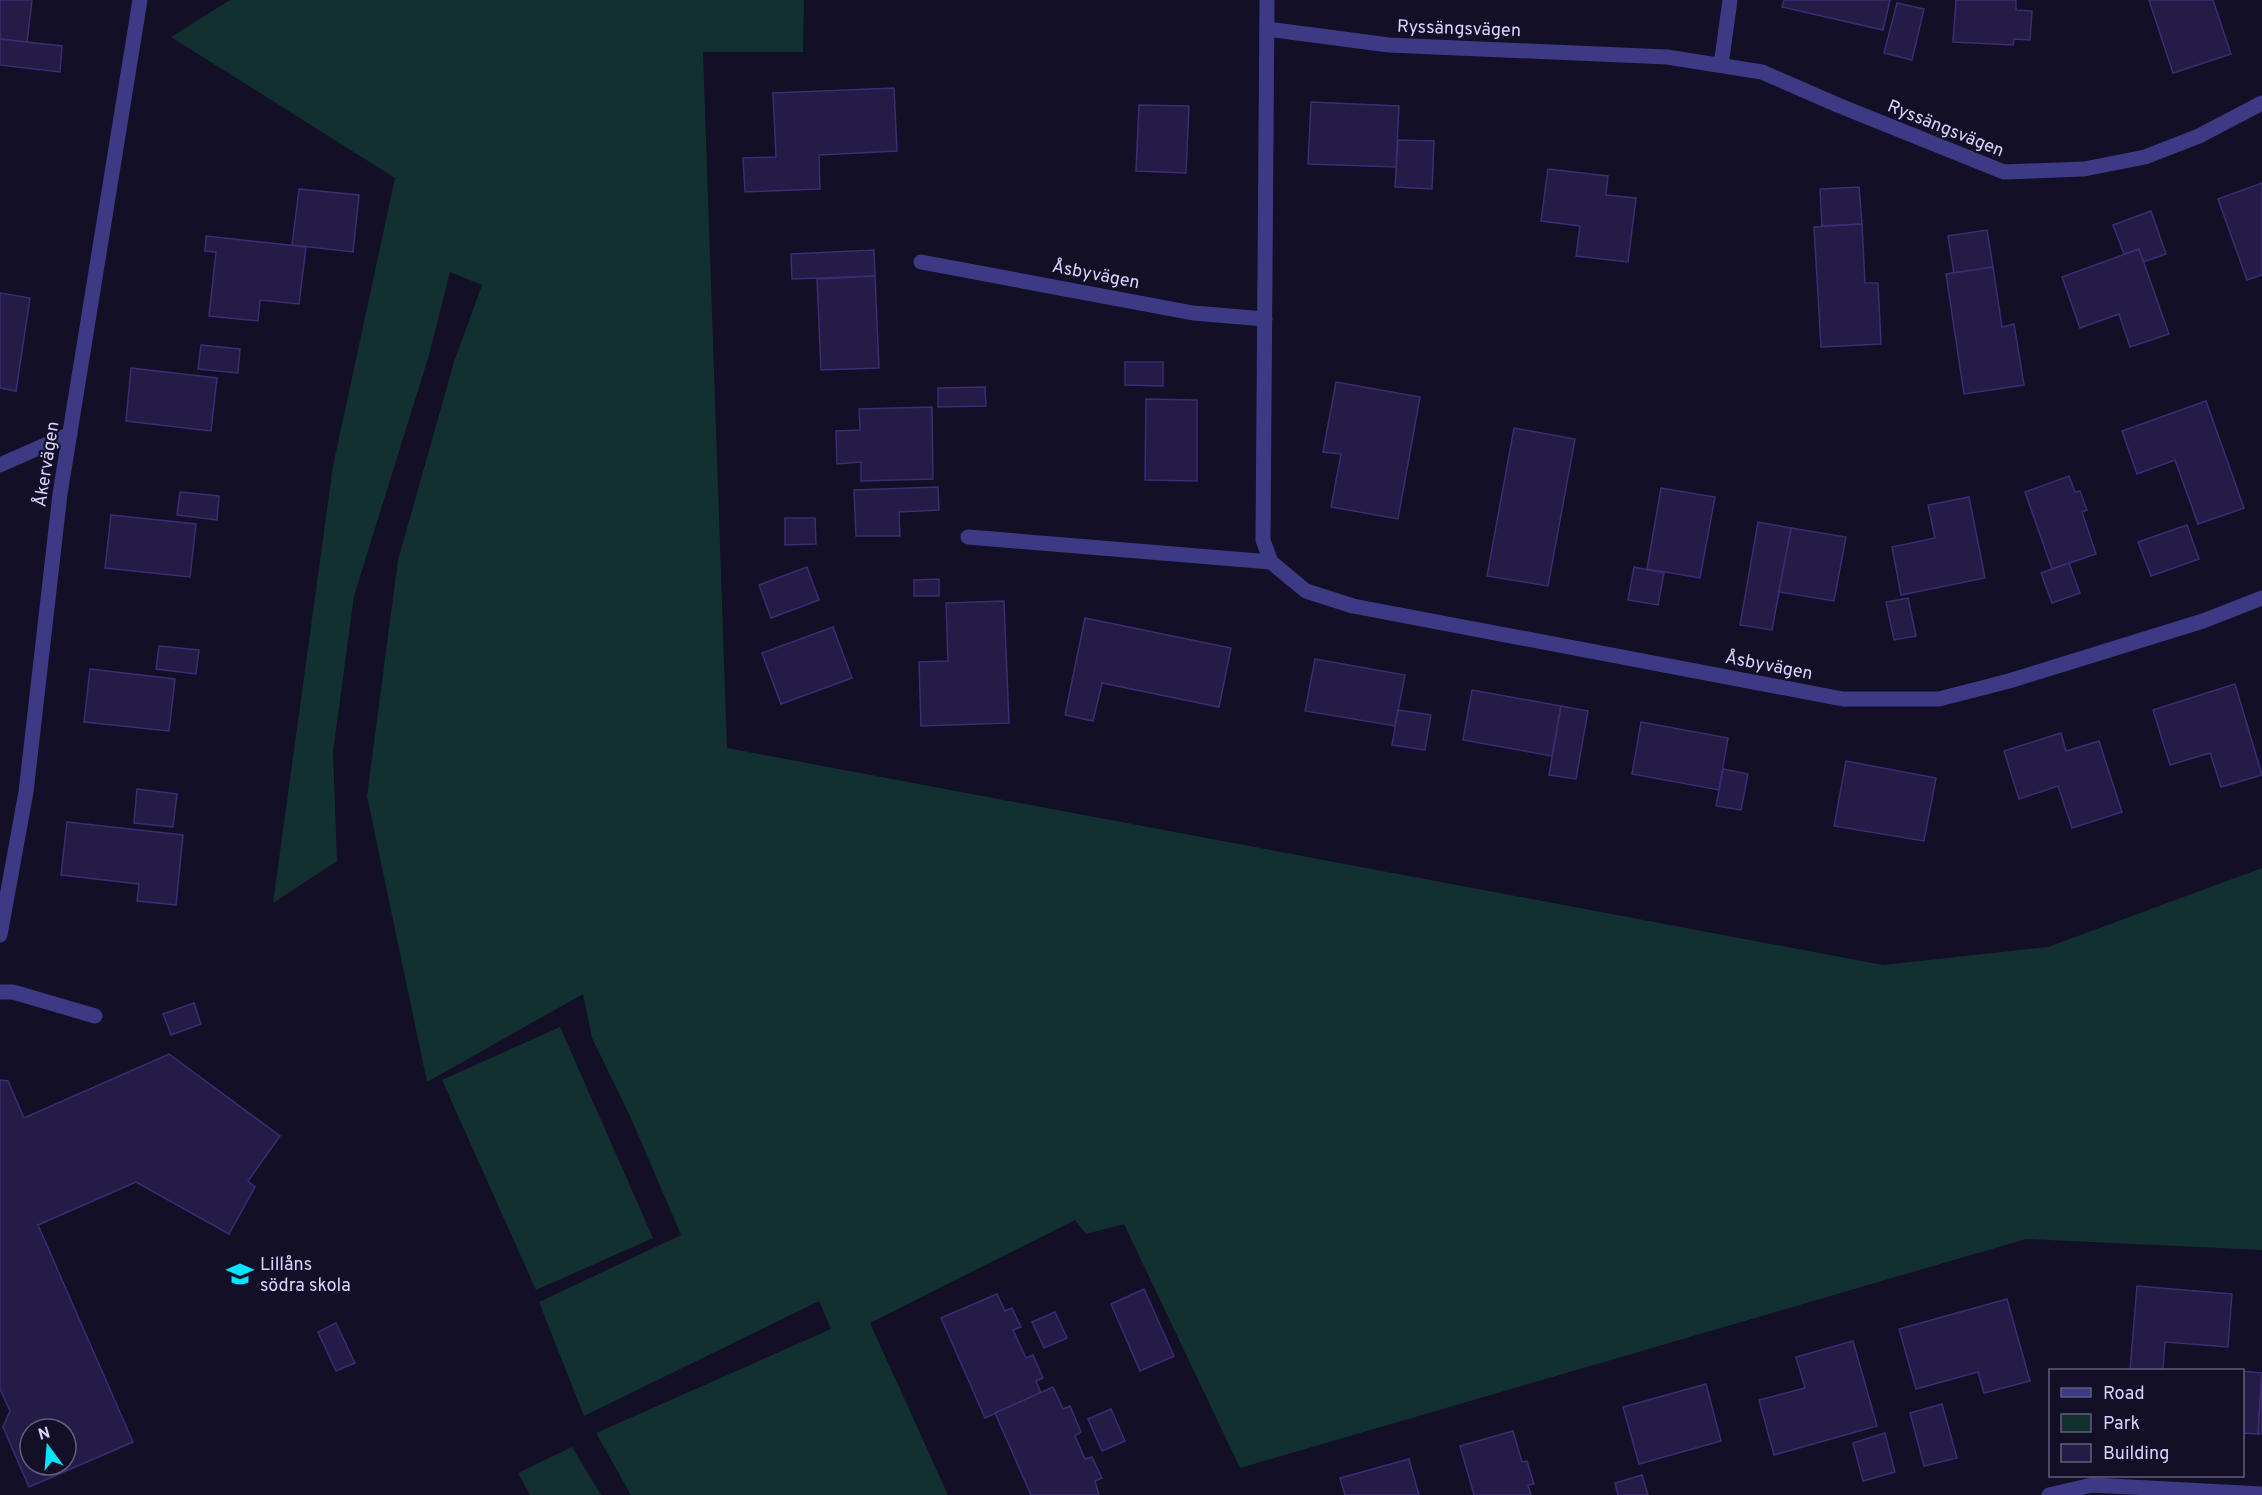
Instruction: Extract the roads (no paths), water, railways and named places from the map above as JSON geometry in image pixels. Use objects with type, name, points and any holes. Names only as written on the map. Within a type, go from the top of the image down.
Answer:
[{"type":"street","name":"Åkervägen","points":[[0,935],[26,792],[60,494],[140,0]]},
{"type":"street","points":[[968,537],[1271,562],[1263,540],[1267,0]]},
{"type":"street","points":[[1721,65],[1730,0]]},
{"type":"street","name":"Ryssängsvägen","points":[[1267,29],[1389,45],[1667,57],[1762,72],[2004,172],[2084,169],[2145,157],[2199,136],[2262,103]]},
{"type":"street","name":"Åsbyvägen","points":[[921,262],[1193,313],[1265,319]]},
{"type":"street","points":[[0,465],[70,434]]},
{"type":"street","name":"Åsbyvägen","points":[[1271,562],[1306,591],[1353,606],[1843,699],[1939,699],[2009,681],[2203,621],[2262,598]]},
{"type":"street","points":[[0,992],[14,992],[95,1016]]},
{"type":"street","points":[[2049,1495],[2092,1485],[2262,1494]]},
{"type":"place","name":"Lillåns södra skola","points":[[240,1274]]}]
